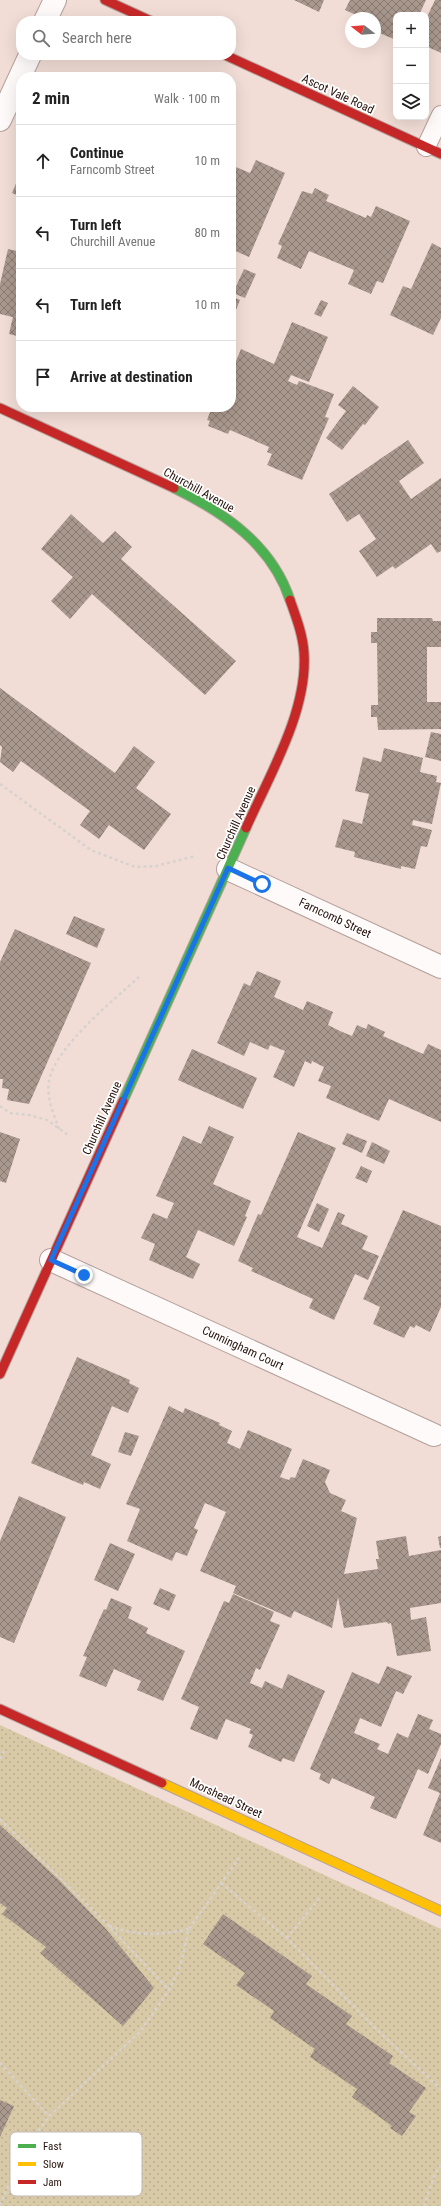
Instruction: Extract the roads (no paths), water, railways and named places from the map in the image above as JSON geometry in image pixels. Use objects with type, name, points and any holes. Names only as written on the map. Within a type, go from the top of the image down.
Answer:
[{"type":"street","points":[[47,16],[55,0]]},
{"type":"street","points":[[105,0],[140,16]]},
{"type":"street","points":[[22,72],[28,60]]},
{"type":"street","name":"Ascot Vale Road","points":[[236,60],[434,151]]},
{"type":"street","points":[[0,120],[16,85]]},
{"type":"street","name":"Churchill Avenue","points":[[0,408],[176,489],[213,509],[246,533],[264,552],[284,580],[297,620],[304,653],[301,691],[289,731],[0,1374]]},
{"type":"street","name":"Farncomb Street","points":[[228,868],[441,967]]},
{"type":"street","name":"Cunningham Court","points":[[51,1260],[434,1435]]},
{"type":"street","name":"Morshead Street","points":[[0,1709],[441,1911]]},
{"type":"lane","points":[[434,151],[441,115]]}]
